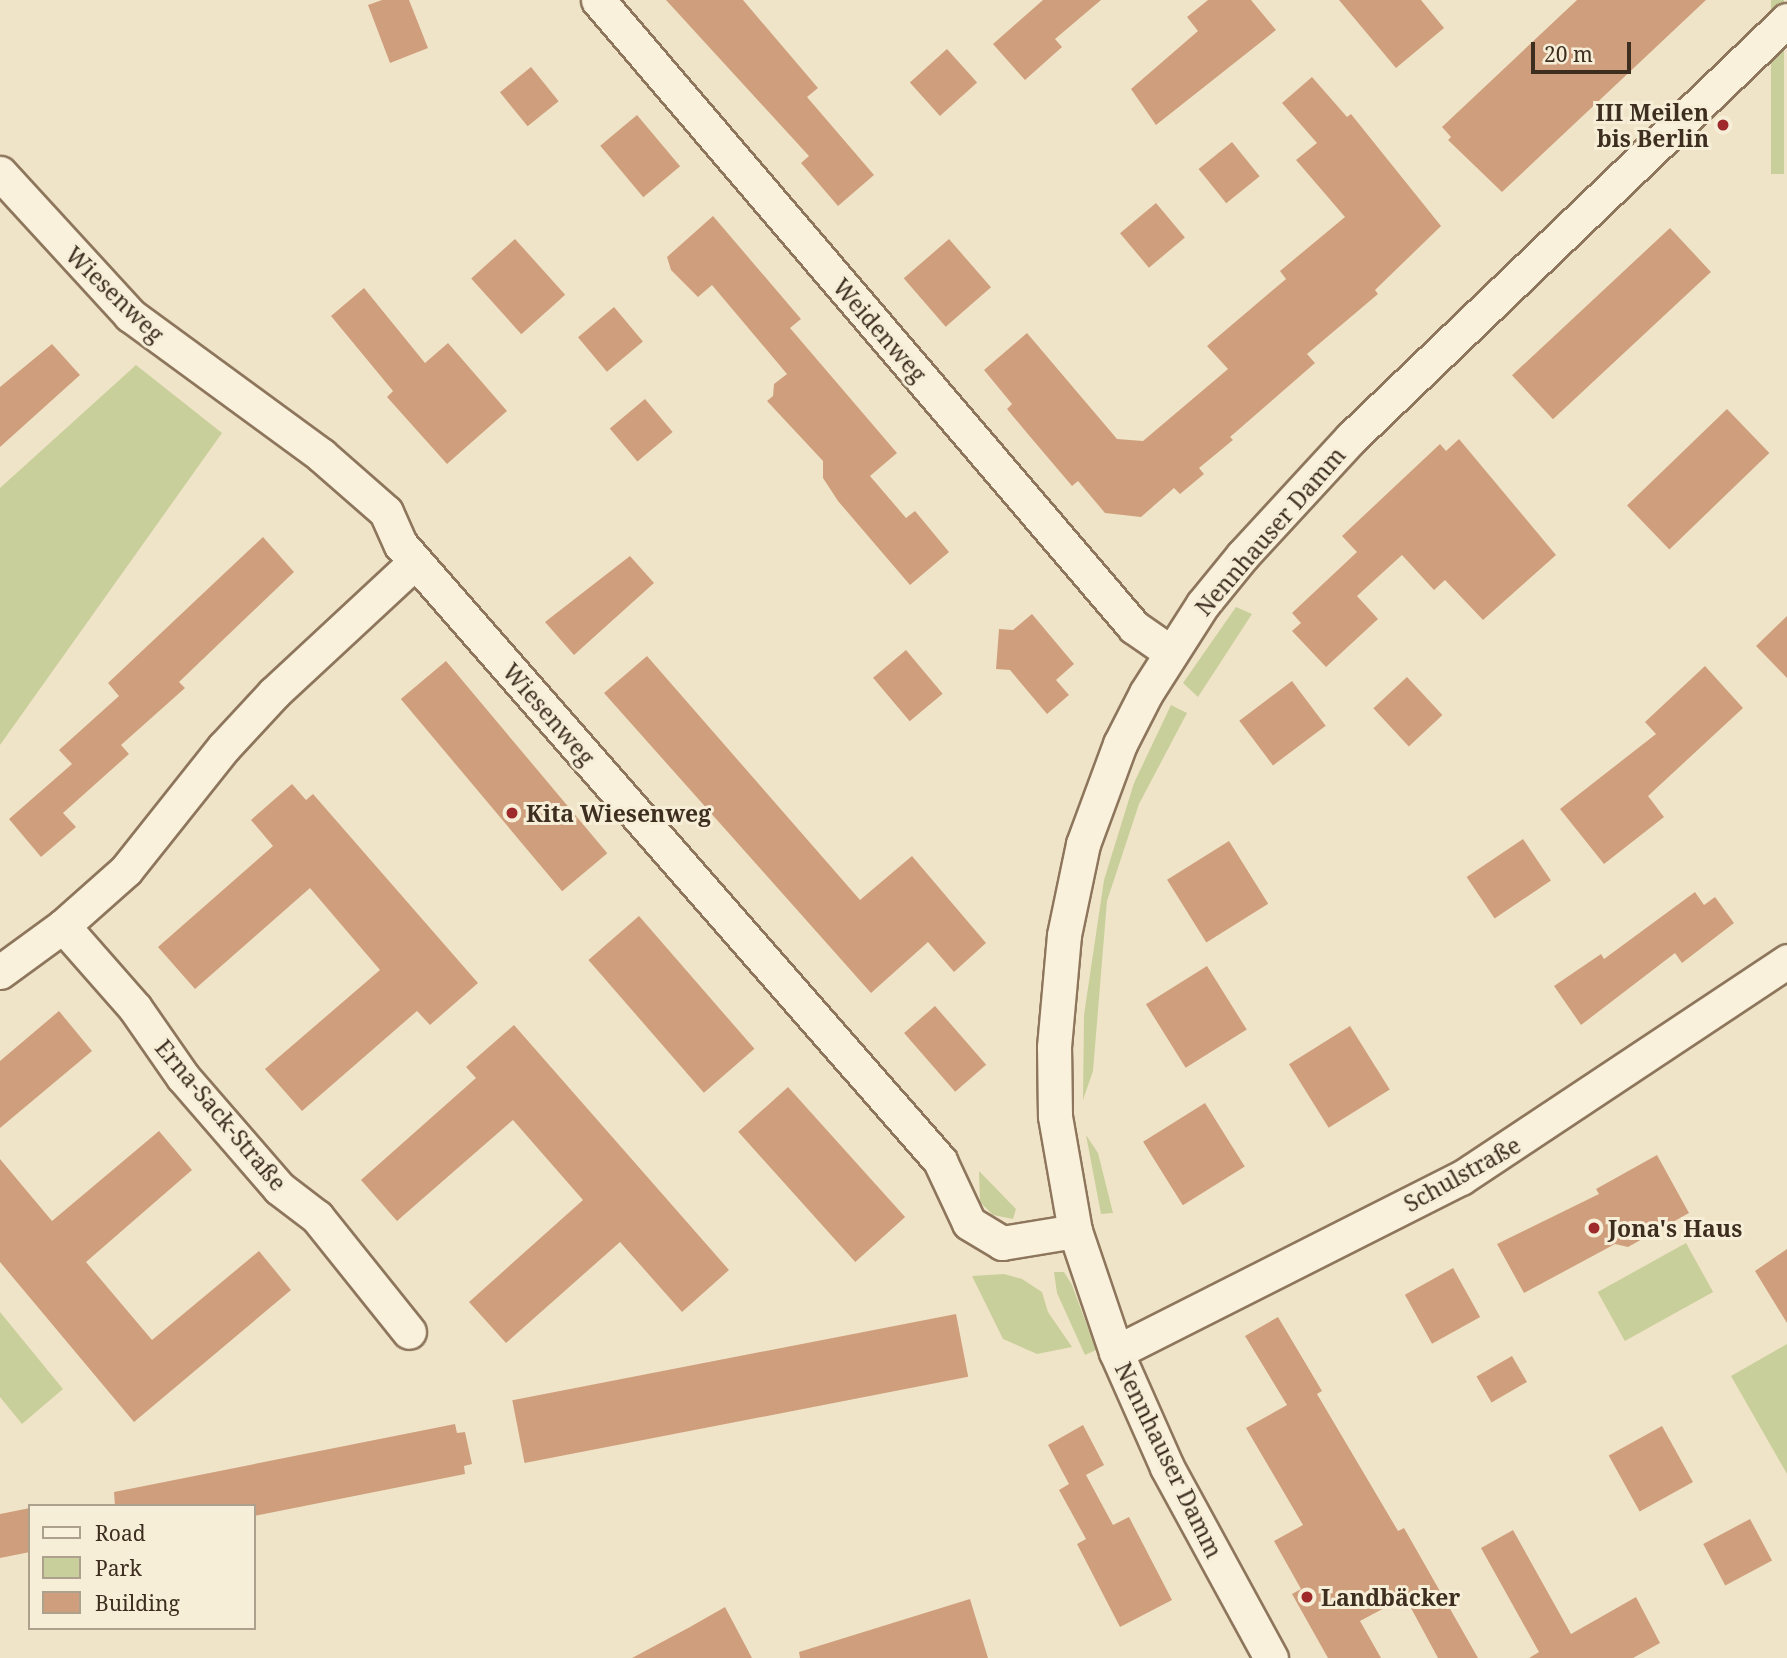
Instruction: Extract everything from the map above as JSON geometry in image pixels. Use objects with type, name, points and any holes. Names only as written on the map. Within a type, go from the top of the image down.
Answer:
[{"type":"street","name":"Weidenweg","points":[[598,0],[1134,627],[1170,652]]},
{"type":"street","name":"Nennhauser Damm","points":[[1271,1658],[1167,1466],[1116,1352],[1075,1231],[1063,1174],[1054,1082],[1064,935],[1083,844],[1121,744],[1170,652],[1243,555],[1351,438],[1787,20]]},
{"type":"street","name":"Wiesenweg","points":[[0,173],[130,315],[321,455],[378,504],[415,562],[940,1161],[969,1223],[1002,1243],[1075,1231]]},
{"type":"street","points":[[0,972],[62,926],[142,853],[224,747],[274,693],[415,562]]},
{"type":"street","name":"Erna-Sack-Straße","points":[[62,926],[135,1008],[183,1077],[279,1188],[317,1217],[409,1332]]},
{"type":"street","name":"Schulstraße","points":[[1116,1352],[1461,1178],[1787,961]]},
{"type":"green space","points":[[1771,0],[1784,0],[1784,174],[1771,174]]},
{"type":"green space","points":[[136,365],[222,433],[0,745],[0,488]]},
{"type":"green space","points":[[1236,607],[1252,614],[1198,697],[1183,683]]},
{"type":"green space","points":[[1171,705],[1187,713],[1139,804],[1107,901],[1093,1071],[1083,1100],[1084,1015],[1104,880],[1134,783]]},
{"type":"green space","points":[[1086,1135],[1098,1153],[1113,1213],[1101,1214]]},
{"type":"green space","points":[[979,1171],[1016,1209],[1013,1219],[993,1215],[980,1202]]},
{"type":"green space","points":[[1686,1243],[1713,1292],[1625,1341],[1598,1292]]},
{"type":"green space","points":[[1054,1272],[1064,1272],[1072,1285],[1096,1350],[1085,1355],[1057,1293]]},
{"type":"green space","points":[[1004,1274],[1022,1279],[1042,1292],[1048,1312],[1072,1347],[1037,1354],[1003,1339],[972,1276]]},
{"type":"green space","points":[[0,1312],[63,1389],[22,1424],[0,1397]]},
{"type":"green space","points":[[1787,1344],[1787,1474],[1731,1376]]},
{"type":"building","points":[[382,0],[409,0],[428,48],[390,63],[368,5]]},
{"type":"building","points":[[666,0],[743,0],[818,88],[807,97],[874,175],[838,206],[801,163],[809,156]]},
{"type":"building","points":[[1043,0],[1101,0],[1055,39],[1062,47],[1025,80],[993,44]]},
{"type":"building","points":[[1208,0],[1251,0],[1276,30],[1156,125],[1131,89],[1198,31],[1187,17]]},
{"type":"building","points":[[1339,0],[1421,0],[1444,28],[1396,68]]},
{"type":"building","points":[[1577,0],[1706,0],[1502,192],[1448,140],[1451,137],[1442,127]]},
{"type":"building","points":[[947,49],[977,82],[940,116],[910,82]]},
{"type":"building","points":[[531,67],[559,101],[528,126],[500,92]]},
{"type":"building","points":[[1312,77],[1347,117],[1351,114],[1441,226],[1375,290],[1378,294],[1307,354],[1315,363],[1230,437],[1233,440],[1199,468],[1204,474],[1180,494],[1174,488],[1141,517],[1105,513],[1078,481],[1072,486],[1027,433],[1007,409],[1012,404],[984,370],[1027,333],[1117,439],[1143,441],[1228,369],[1207,346],[1286,279],[1280,271],[1345,217],[1296,160],[1317,143],[1282,103]]},
{"type":"building","points":[[637,115],[680,166],[643,197],[600,146]]},
{"type":"building","points":[[1232,142],[1260,176],[1226,203],[1199,169]]},
{"type":"building","points":[[1156,203],[1185,237],[1149,268],[1120,233]]},
{"type":"building","points":[[713,216],[801,319],[790,328],[897,453],[870,476],[906,518],[915,511],[949,552],[910,585],[838,501],[823,478],[823,461],[767,401],[773,396],[774,384],[787,374],[712,285],[698,297],[671,270],[667,257]]},
{"type":"building","points":[[1670,228],[1711,272],[1553,419],[1512,375]]},
{"type":"building","points":[[515,239],[565,295],[521,334],[471,278]]},
{"type":"building","points":[[949,239],[991,287],[946,327],[904,278]]},
{"type":"building","points":[[364,288],[425,363],[448,343],[507,411],[447,464],[387,397],[393,391],[331,316]]},
{"type":"building","points":[[614,307],[643,341],[607,372],[578,337]]},
{"type":"building","points":[[52,344],[80,375],[0,447],[0,387]]},
{"type":"building","points":[[645,399],[673,432],[637,462],[610,429]]},
{"type":"building","points":[[1727,409],[1769,453],[1669,549],[1627,506]]},
{"type":"building","points":[[1459,439],[1556,555],[1483,620],[1445,580],[1434,590],[1402,555],[1357,596],[1378,619],[1326,667],[1292,631],[1301,623],[1292,613],[1357,552],[1342,536],[1440,444],[1446,451]]},
{"type":"building","points":[[263,537],[294,572],[179,682],[185,688],[121,745],[129,754],[63,813],[76,827],[41,857],[9,819],[72,764],[59,750],[119,696],[108,683]]},
{"type":"building","points":[[630,556],[654,583],[574,655],[545,622]]},
{"type":"building","points":[[1032,614],[1074,664],[1056,680],[1069,695],[1047,714],[1010,670],[996,669],[999,629],[1013,630]]},
{"type":"building","points":[[1787,616],[1787,678],[1756,646]]},
{"type":"building","points":[[906,650],[943,694],[910,721],[873,678]]},
{"type":"building","points":[[647,656],[860,900],[912,856],[986,943],[954,972],[928,942],[871,993],[604,693]]},
{"type":"building","points":[[446,661],[607,853],[562,891],[401,699]]},
{"type":"building","points":[[1705,666],[1743,708],[1648,796],[1664,817],[1604,864],[1560,809],[1656,734],[1645,722]]},
{"type":"building","points":[[1407,677],[1442,715],[1409,746],[1373,708]]},
{"type":"building","points":[[1292,681],[1326,726],[1273,765],[1239,721]]},
{"type":"building","points":[[292,784],[306,800],[313,794],[478,983],[430,1025],[417,1011],[302,1111],[265,1069],[380,970],[310,888],[195,989],[158,947],[273,846],[251,820]]},
{"type":"building","points":[[1523,839],[1551,880],[1495,918],[1467,877]]},
{"type":"building","points":[[1229,841],[1268,904],[1206,942],[1167,880]]},
{"type":"building","points":[[1695,892],[1704,905],[1715,897],[1734,923],[1682,963],[1675,953],[1581,1025],[1554,986],[1601,954],[1604,959]]},
{"type":"building","points":[[639,916],[754,1049],[704,1093],[588,960]]},
{"type":"building","points":[[1207,966],[1247,1030],[1186,1068],[1146,1004]]},
{"type":"building","points":[[935,1006],[986,1065],[955,1092],[904,1033]]},
{"type":"building","points":[[59,1011],[92,1051],[0,1128],[0,1061]]},
{"type":"building","points":[[514,1025],[729,1270],[682,1312],[620,1242],[506,1343],[469,1302],[583,1200],[513,1120],[397,1221],[361,1180],[476,1078],[466,1067]]},
{"type":"building","points":[[1350,1026],[1390,1090],[1329,1128],[1289,1064]]},
{"type":"building","points":[[788,1087],[905,1217],[855,1262],[738,1132]]},
{"type":"building","points":[[1205,1103],[1245,1167],[1183,1205],[1143,1142]]},
{"type":"building","points":[[159,1131],[192,1170],[86,1262],[152,1340],[259,1251],[291,1290],[134,1422],[0,1262],[0,1159],[52,1221]]},
{"type":"building","name":"Jona's Haus","points":[[1657,1155],[1689,1213],[1628,1247],[1615,1244],[1524,1293],[1497,1244],[1599,1194],[1596,1189]]},
{"type":"building","points":[[1787,1249],[1787,1323],[1755,1271]]},
{"type":"building","points":[[1453,1268],[1480,1317],[1432,1344],[1405,1295]]},
{"type":"building","points":[[956,1314],[968,1377],[525,1463],[512,1400]]},
{"type":"building","points":[[1278,1317],[1322,1391],[1317,1394],[1398,1531],[1404,1528],[1478,1658],[1438,1658],[1405,1597],[1360,1621],[1381,1658],[1328,1658],[1292,1594],[1301,1589],[1274,1541],[1303,1525],[1246,1428],[1287,1405],[1245,1336]]},
{"type":"building","points":[[1512,1356],[1527,1382],[1491,1402],[1476,1376]]},
{"type":"building","points":[[455,1424],[457,1433],[465,1432],[472,1464],[464,1466],[465,1474],[256,1516],[256,1504],[115,1504],[114,1492]]},
{"type":"building","points":[[1083,1425],[1104,1465],[1086,1475],[1113,1525],[1129,1517],[1172,1600],[1120,1627],[1077,1544],[1086,1539],[1059,1490],[1069,1484],[1048,1445]]},
{"type":"building","points":[[1662,1426],[1693,1482],[1640,1512],[1609,1456]]},
{"type":"building","points":[[28,1508],[28,1552],[0,1558],[0,1514]]},
{"type":"building","points":[[1750,1519],[1772,1560],[1725,1585],[1703,1544]]},
{"type":"building","points":[[1513,1530],[1571,1634],[1636,1597],[1660,1643],[1633,1658],[1529,1658],[1539,1652],[1481,1548]]},
{"type":"building","points":[[970,1599],[988,1658],[800,1658],[799,1652]]},
{"type":"building","points":[[725,1607],[752,1658],[632,1658],[690,1627]]},
{"type":"place","name":"III Meilen bis Berlin","points":[[1723,125]]},
{"type":"place","name":"Kita Wiesenweg","points":[[512,813]]},
{"type":"place","name":"Jona's Haus","points":[[1594,1228]]},
{"type":"place","name":"Landbäcker","points":[[1307,1597]]}]
